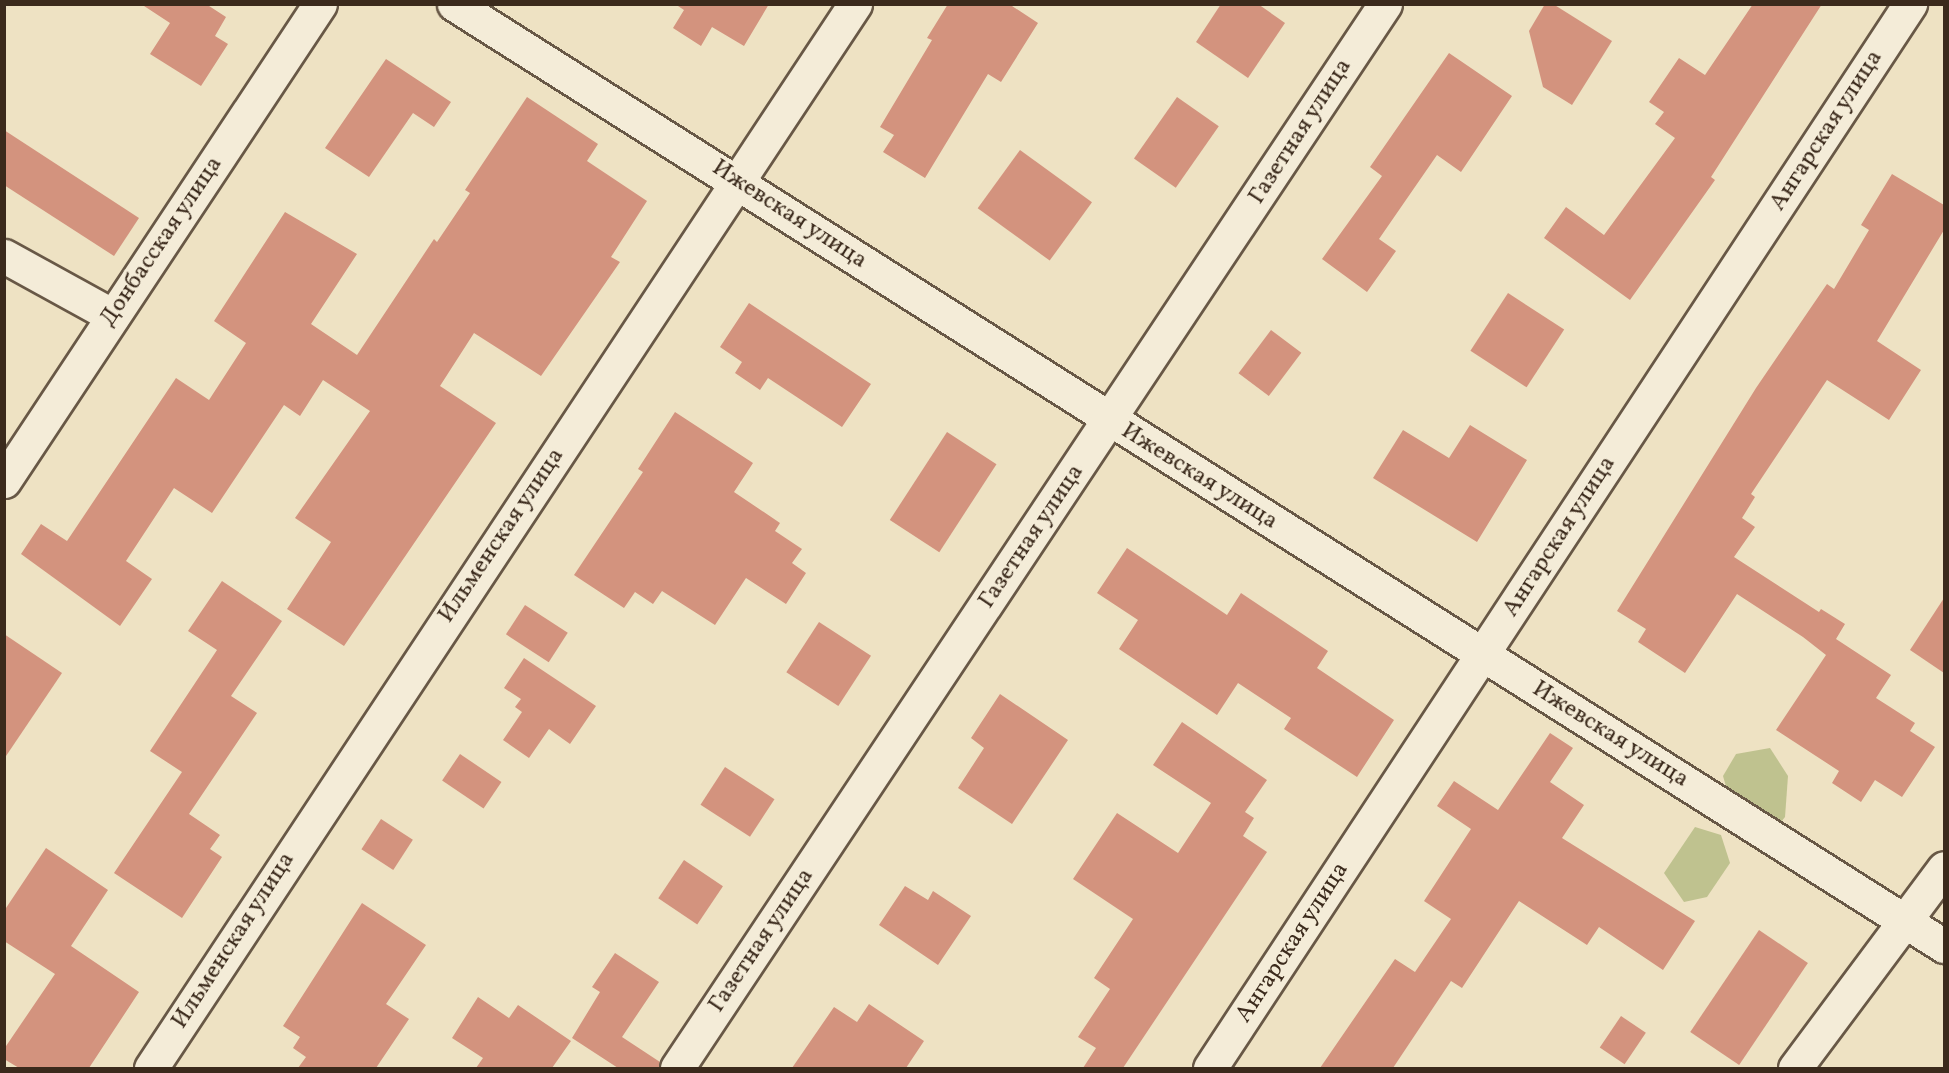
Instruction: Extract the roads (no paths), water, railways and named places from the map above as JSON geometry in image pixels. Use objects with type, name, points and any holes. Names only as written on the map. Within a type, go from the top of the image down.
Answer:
[{"type":"street","name":"Донбасская улица","points":[[4,481],[320,4]]},
{"type":"street","name":"Ижевская улица","points":[[454,4],[740,183],[1110,421],[1944,946]]},
{"type":"street","name":"Ильменская улица","points":[[151,1068],[458,601],[740,183],[855,4]]},
{"type":"street","name":"Газетная улица","points":[[677,1068],[1110,421],[1385,4]]},
{"type":"street","name":"Ангарская улица","points":[[1210,1068],[1910,4]]},
{"type":"street","points":[[4,256],[113,316]]},
{"type":"street","points":[[1795,1068],[1944,868]]}]
